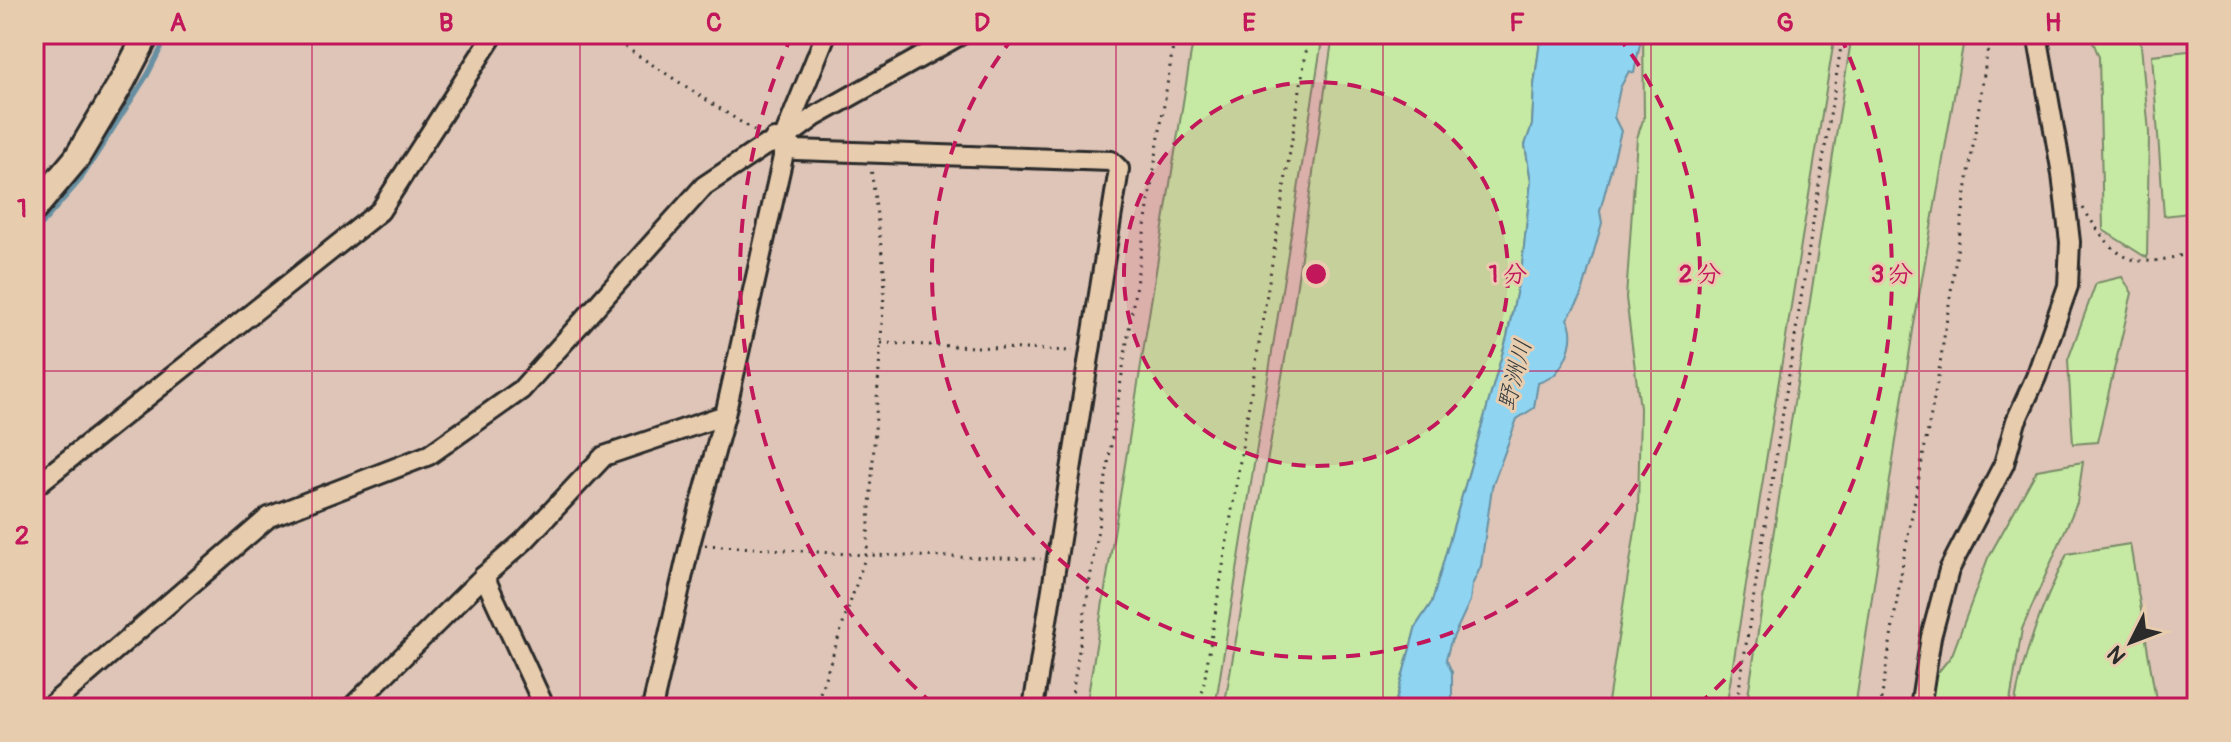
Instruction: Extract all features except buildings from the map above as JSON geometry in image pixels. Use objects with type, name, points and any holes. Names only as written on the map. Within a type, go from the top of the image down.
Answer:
[{"type":"street","points":[[34,209],[76,159],[147,34]]},
{"type":"street","points":[[34,487],[380,211],[494,34]]},
{"type":"street","points":[[774,139],[826,34]]},
{"type":"street","points":[[48,708],[269,517],[429,455],[521,390],[704,186],[774,139],[962,34]]},
{"type":"street","points":[[1920,708],[1931,637],[1949,570],[2004,464],[2016,421],[2036,377],[2068,286],[2070,242],[2062,174],[2037,34]]},
{"type":"street","points":[[774,139],[796,150],[1111,161],[1119,169],[1033,708]]},
{"type":"street","points":[[652,708],[690,544],[725,415],[783,157],[774,139]]},
{"type":"street","points":[[351,708],[484,576],[524,541],[604,456],[725,415]]},
{"type":"street","points":[[484,576],[545,708]]},
{"type":"path","points":[[605,34],[774,139]]},
{"type":"path","points":[[1070,708],[1175,34]]},
{"type":"path","points":[[1200,708],[1309,34]]},
{"type":"path","points":[[1736,708],[1843,34]]},
{"type":"path","points":[[1880,708],[1903,562],[1938,377],[1990,34]]},
{"type":"path","points":[[815,708],[866,555],[885,278],[869,153]]},
{"type":"path","points":[[2083,207],[2097,230],[2122,257],[2145,263],[2197,251]]},
{"type":"path","points":[[881,343],[1091,352]]},
{"type":"path","points":[[690,544],[866,555],[1058,560]]},
{"type":"green space","points":[[1194,34],[1323,34],[1215,708],[1086,708]]},
{"type":"green space","points":[[1333,34],[1541,34],[1532,125],[1525,145],[1531,181],[1522,265],[1507,337],[1432,602],[1416,626],[1394,708],[1224,708],[1292,319]]},
{"type":"green space","points":[[1643,34],[1835,34],[1726,708],[1607,708],[1638,512],[1640,408],[1626,298],[1637,138],[1644,117]]},
{"type":"green space","points":[[1852,34],[1965,34],[1913,330],[1855,708],[1746,708]]},
{"type":"green space","points":[[2090,34],[2140,34],[2149,133],[2147,258],[2103,230],[2099,57]]},
{"type":"green space","points":[[2197,50],[2197,212],[2164,216],[2152,55]]},
{"type":"green space","points":[[2122,277],[2132,293],[2097,442],[2073,444],[2068,360],[2096,283]]},
{"type":"green space","points":[[2083,462],[2077,503],[2022,629],[2009,708],[1929,708],[1931,681],[1952,655],[1988,558],[2037,470]]},
{"type":"green space","points":[[2130,544],[2156,700],[2102,708],[2014,708],[2035,629],[2067,554]]},
{"type":"water","name":"野洲川","points":[[1541,34],[1642,34],[1634,73],[1629,71],[1620,88],[1614,117],[1621,131],[1600,211],[1602,223],[1581,297],[1567,319],[1571,332],[1570,347],[1555,374],[1538,383],[1534,408],[1517,419],[1492,487],[1481,566],[1446,659],[1452,672],[1452,708],[1394,708],[1416,626],[1432,602],[1507,337],[1522,265],[1531,181],[1525,145],[1532,125]]},
{"type":"waterway","points":[[34,233],[81,179],[148,74],[168,34]]}]
